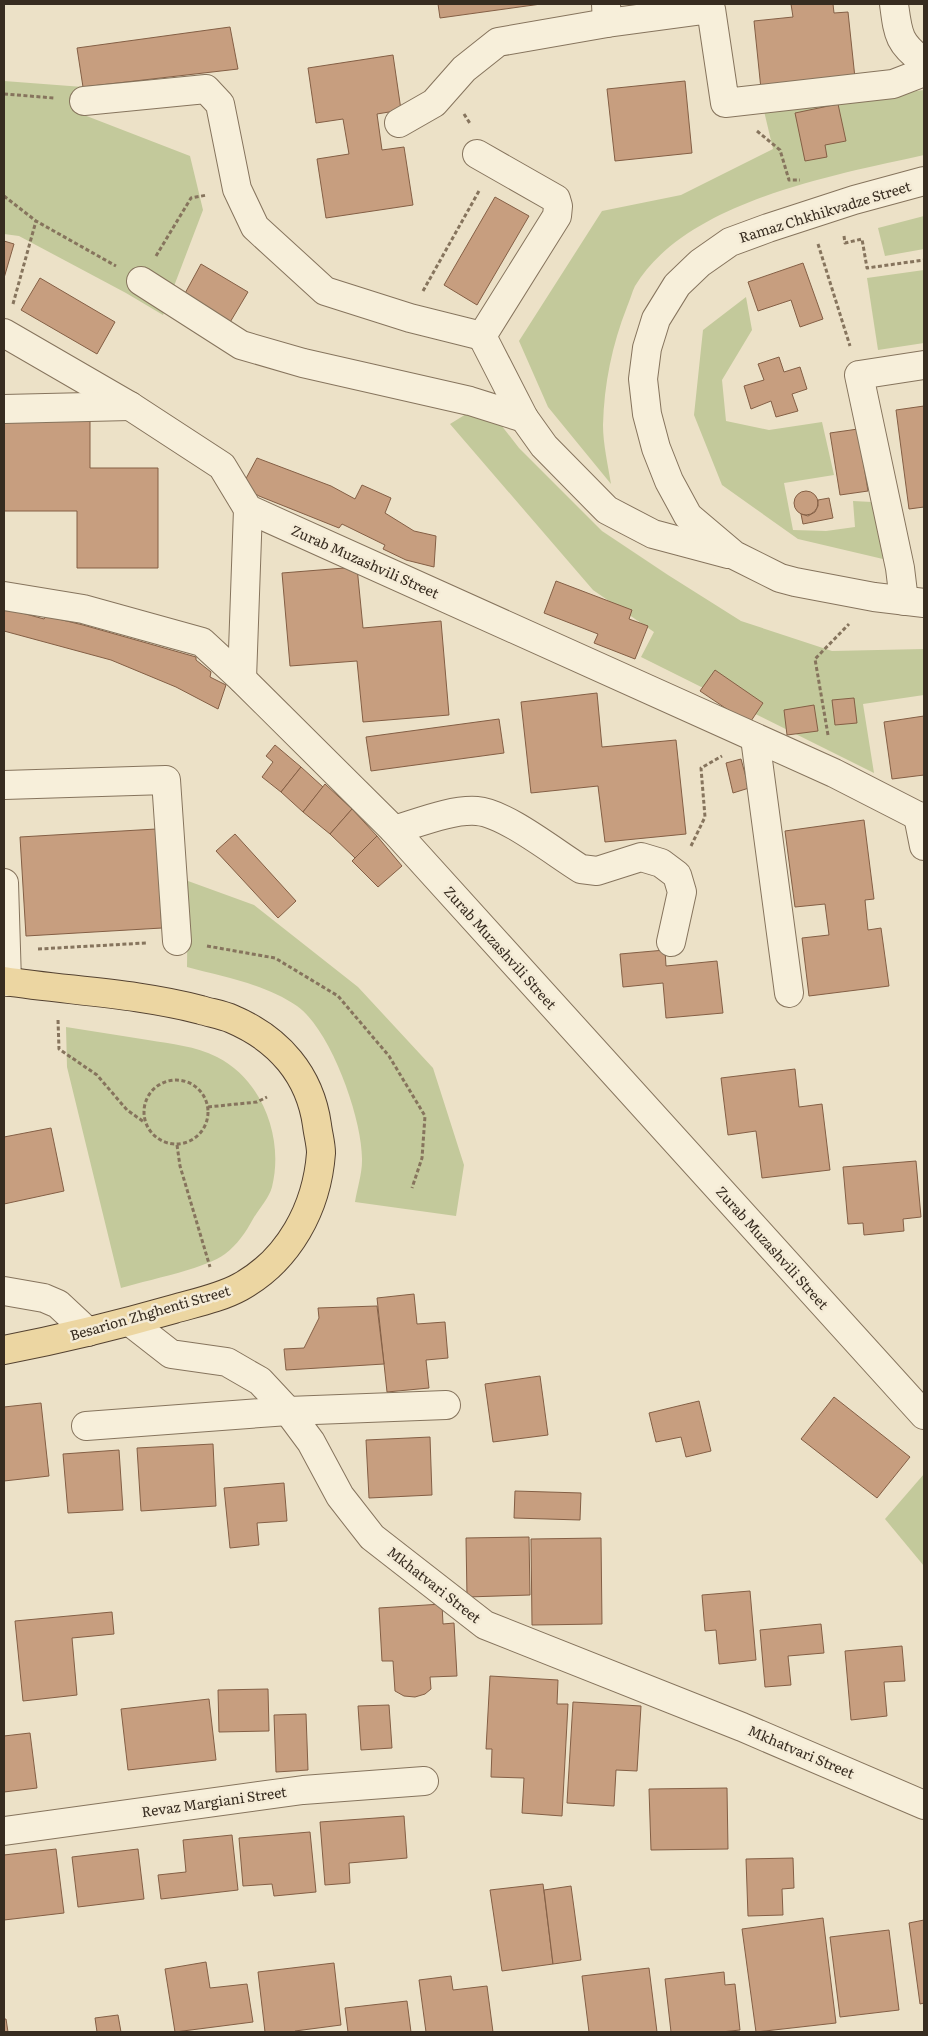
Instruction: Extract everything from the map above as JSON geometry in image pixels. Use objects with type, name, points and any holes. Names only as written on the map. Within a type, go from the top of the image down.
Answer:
[{"type":"main road","name":"Besarion Zhghenti Street","points":[[4,1350],[130,1322],[201,1301],[240,1287],[287,1248],[305,1218],[315,1188],[321,1152],[316,1117],[308,1088],[290,1059],[264,1037],[232,1019],[176,1003],[5,982]]},
{"type":"street","points":[[894,4],[898,34],[909,52],[924,62]]},
{"type":"street","points":[[399,122],[434,103],[464,69],[498,42],[607,14],[711,9],[725,103],[893,84],[924,72]]},
{"type":"street","points":[[84,101],[206,89],[220,104],[237,189],[255,227],[325,291],[410,318],[482,336],[524,418],[544,446],[608,510],[653,534],[734,556]]},
{"type":"street","points":[[482,336],[557,216],[558,206],[556,199],[485,159]]},
{"type":"street","name":"Ramaz Chkhikvadze Street","points":[[914,602],[795,582],[780,578],[734,556],[688,516],[668,481],[656,448],[647,414],[643,379],[646,348],[656,319],[677,285],[700,263],[730,242],[768,228],[854,200],[924,181]]},
{"type":"street","points":[[141,281],[241,345],[303,363],[470,401],[524,418]]},
{"type":"street","points":[[4,334],[130,406],[222,466],[248,510],[242,678]]},
{"type":"street","points":[[914,602],[900,568],[859,375],[924,365]]},
{"type":"street","points":[[4,409],[130,406]]},
{"type":"street","name":"Zurab Muzashvili Street","points":[[248,510],[834,773],[921,816]]},
{"type":"street","name":"Zurab Muzashvili Street","points":[[4,596],[83,609],[202,642],[242,678],[394,830],[924,1415]]},
{"type":"street","points":[[755,738],[789,993]]},
{"type":"street","points":[[4,785],[166,780],[177,941]]},
{"type":"street","points":[[394,830],[455,813],[476,810],[498,815],[581,869],[597,872],[641,857],[662,863],[677,875],[682,892],[671,942]]},
{"type":"street","points":[[921,816],[924,846]]},
{"type":"street","points":[[4,883],[5,982]]},
{"type":"street","points":[[4,1291],[44,1298],[58,1304],[88,1332]]},
{"type":"street","name":"Mkhatvari Street","points":[[130,1322],[171,1354],[228,1362],[260,1381],[288,1411],[311,1442],[340,1496],[372,1537],[485,1625],[742,1727],[924,1804]]},
{"type":"street","points":[[86,1426],[288,1411],[446,1405]]},
{"type":"street","name":"Revaz Margiani Street","points":[[4,1831],[303,1790],[424,1781]]},
{"type":"path","points":[[410,318],[485,159],[448,87]]},
{"type":"path","points":[[4,94],[84,101]]},
{"type":"path","points":[[725,103],[780,150],[788,180],[800,180]]},
{"type":"path","points":[[4,196],[36,221],[141,281],[190,198]]},
{"type":"path","points":[[14,300],[36,221]]},
{"type":"path","points":[[843,233],[845,243],[862,239],[867,268],[924,260]]},
{"type":"path","points":[[817,242],[859,375]]},
{"type":"path","points":[[827,730],[815,659],[838,635]]},
{"type":"path","points":[[705,817],[701,768],[730,752]]},
{"type":"path","points":[[58,1020],[59,1049],[97,1076],[127,1110],[145,1122]]},
{"type":"path","points":[[182,1080],[196,1086],[203,1093],[208,1107],[207,1122],[203,1132],[187,1143],[177,1145],[166,1144],[150,1132],[145,1122],[145,1102],[157,1085],[166,1081],[182,1080]]},
{"type":"path","points":[[208,1107],[256,1102],[267,1096]]},
{"type":"path","points":[[177,1145],[180,1166],[209,1263]]},
{"type":"green space","points":[[4,81],[83,87],[84,115],[190,156],[203,210],[163,315],[19,236],[4,234]]},
{"type":"green space","points":[[924,90],[924,155],[848,172],[765,196],[725,212],[689,232],[658,257],[635,286],[617,336],[610,365],[605,395],[603,432],[611,484],[548,407],[519,341],[602,211],[681,195],[773,149],[764,111]]},
{"type":"green space","points":[[924,216],[924,249],[885,256],[878,228]]},
{"type":"green space","points":[[924,270],[924,343],[878,350],[867,278]]},
{"type":"green space","points":[[746,297],[752,330],[722,380],[726,421],[769,430],[822,422],[834,475],[784,483],[793,530],[826,531],[855,527],[853,501],[872,502],[883,559],[798,539],[722,485],[694,415],[703,330]]},
{"type":"green space","points":[[484,403],[519,448],[602,531],[741,621],[832,651],[924,649],[924,695],[863,704],[874,773],[641,657],[654,632],[593,590],[450,424]]},
{"type":"green space","points":[[188,881],[254,905],[358,987],[433,1068],[464,1165],[456,1216],[355,1202],[362,1166],[361,1144],[351,1100],[333,1055],[310,1018],[285,998],[244,982],[187,967]]},
{"type":"green space","points":[[66,1027],[175,1044],[200,1050],[217,1057],[233,1067],[247,1080],[258,1096],[272,1131],[275,1169],[271,1191],[244,1233],[225,1254],[204,1265],[121,1288],[67,1067]]},
{"type":"green space","points":[[924,1474],[924,1566],[885,1519]]},
{"type":"building","points":[[438,4],[541,4],[440,18]]},
{"type":"building","points":[[791,4],[833,4],[834,13],[848,12],[855,78],[761,89],[754,21],[793,17]]},
{"type":"building","points":[[230,27],[238,69],[83,87],[77,48]]},
{"type":"building","points":[[393,55],[401,110],[377,114],[382,150],[404,147],[413,205],[326,218],[317,159],[349,154],[343,119],[316,123],[308,68]]},
{"type":"building","points":[[685,81],[692,153],[615,161],[607,89]]},
{"type":"building","points":[[838,104],[846,141],[825,145],[827,157],[805,161],[795,113]]},
{"type":"building","points":[[495,197],[529,216],[477,305],[444,285]]},
{"type":"building","points":[[4,241],[14,244],[4,278]]},
{"type":"building","points":[[803,263],[823,319],[800,327],[791,300],[758,311],[748,282]]},
{"type":"building","points":[[201,264],[248,292],[229,324],[183,297]]},
{"type":"building","points":[[40,278],[115,322],[97,354],[21,310]]},
{"type":"building","points":[[779,357],[784,372],[800,367],[807,389],[792,394],[798,411],[776,417],[771,401],[751,409],[744,386],[764,380],[758,364]]},
{"type":"building","points":[[924,406],[924,507],[909,509],[896,410]]},
{"type":"building","points":[[4,417],[90,417],[90,468],[158,468],[158,568],[77,568],[77,511],[4,511]]},
{"type":"building","points":[[858,429],[868,491],[840,495],[830,433]]},
{"type":"building","points":[[257,458],[331,486],[355,499],[362,485],[391,498],[385,513],[414,531],[436,536],[434,567],[406,560],[383,549],[385,545],[342,524],[339,528],[259,496],[242,486]]},
{"type":"building","points":[[806,491],[815,494],[818,503],[815,512],[806,515],[797,512],[794,503],[797,494]]},
{"type":"building","points":[[829,498],[833,518],[803,524],[801,514],[808,516],[815,512],[818,500]]},
{"type":"building","points":[[357,567],[363,628],[441,621],[449,715],[363,722],[357,661],[290,666],[282,573]]},
{"type":"building","points":[[556,581],[632,610],[629,619],[648,626],[635,659],[594,643],[598,634],[544,613]]},
{"type":"building","points":[[4,608],[44,619],[46,616],[83,625],[196,657],[196,660],[211,672],[210,677],[226,685],[218,709],[176,687],[111,660],[4,631]]},
{"type":"building","points":[[715,670],[763,703],[749,724],[700,691]]},
{"type":"building","points":[[597,693],[602,747],[676,740],[686,834],[605,842],[598,786],[531,793],[521,702]]},
{"type":"building","points":[[854,698],[857,723],[835,725],[832,700]]},
{"type":"building","points":[[814,705],[818,731],[787,735],[784,710]]},
{"type":"building","points":[[924,716],[924,775],[892,779],[884,722]]},
{"type":"building","points":[[499,719],[504,753],[371,771],[366,737]]},
{"type":"building","points":[[275,745],[301,767],[281,792],[262,777],[273,762],[266,756]]},
{"type":"building","points":[[741,759],[749,788],[733,793],[726,763]]},
{"type":"building","points":[[301,767],[323,787],[303,812],[281,792]]},
{"type":"building","points":[[325,784],[352,809],[330,834],[303,812]]},
{"type":"building","points":[[352,809],[377,836],[355,858],[330,834]]},
{"type":"building","points":[[864,820],[874,899],[865,900],[868,930],[881,928],[889,986],[809,996],[802,938],[829,935],[825,904],[795,907],[785,831]]},
{"type":"building","points":[[156,829],[162,928],[26,936],[20,837]]},
{"type":"building","points":[[235,834],[296,901],[278,918],[216,851]]},
{"type":"building","points":[[377,836],[402,866],[378,887],[352,861]]},
{"type":"building","points":[[665,950],[666,966],[717,961],[723,1013],[666,1018],[663,983],[623,987],[620,954]]},
{"type":"building","points":[[795,1069],[799,1107],[822,1104],[830,1170],[762,1178],[756,1131],[728,1135],[721,1078]]},
{"type":"building","points":[[51,1128],[64,1191],[4,1204],[4,1137]]},
{"type":"building","points":[[916,1161],[921,1217],[903,1219],[904,1231],[864,1235],[863,1223],[848,1224],[843,1167]]},
{"type":"building","points":[[414,1294],[417,1324],[445,1322],[448,1358],[426,1360],[429,1388],[387,1392],[377,1298]]},
{"type":"building","points":[[377,1306],[384,1364],[286,1370],[284,1349],[304,1348],[319,1318],[318,1308]]},
{"type":"building","points":[[540,1376],[548,1435],[493,1442],[485,1384]]},
{"type":"building","points":[[834,1397],[910,1457],[877,1498],[801,1439]]},
{"type":"building","points":[[699,1401],[711,1451],[686,1457],[681,1437],[656,1442],[649,1413]]},
{"type":"building","points":[[41,1403],[49,1476],[4,1481],[4,1407]]},
{"type":"building","points":[[430,1437],[432,1495],[369,1498],[366,1440]]},
{"type":"building","points":[[213,1444],[216,1506],[141,1511],[137,1448]]},
{"type":"building","points":[[119,1450],[123,1510],[68,1513],[63,1454]]},
{"type":"building","points":[[284,1483],[287,1521],[257,1523],[259,1545],[230,1548],[224,1488]]},
{"type":"building","points":[[515,1491],[581,1493],[580,1520],[514,1518]]},
{"type":"building","points":[[529,1537],[530,1595],[467,1597],[466,1538]]},
{"type":"building","points":[[601,1538],[602,1624],[532,1625],[531,1539]]},
{"type":"building","points":[[750,1591],[756,1660],[719,1664],[716,1630],[705,1631],[702,1595]]},
{"type":"building","points":[[442,1604],[443,1624],[454,1623],[457,1676],[430,1677],[431,1689],[425,1694],[415,1697],[404,1696],[395,1691],[393,1661],[382,1661],[379,1608]]},
{"type":"building","points":[[112,1612],[114,1634],[72,1638],[77,1695],[23,1701],[15,1621]]},
{"type":"building","points":[[821,1624],[824,1653],[788,1656],[791,1685],[765,1687],[760,1630]]},
{"type":"building","points":[[902,1646],[905,1681],[884,1682],[887,1716],[851,1720],[845,1651]]},
{"type":"building","points":[[490,1676],[558,1680],[557,1704],[568,1704],[562,1816],[522,1813],[524,1778],[491,1777],[492,1749],[486,1749]]},
{"type":"building","points":[[268,1689],[269,1731],[219,1732],[218,1690]]},
{"type":"building","points":[[209,1699],[216,1760],[128,1770],[121,1709]]},
{"type":"building","points":[[573,1702],[641,1706],[637,1771],[616,1770],[614,1806],[567,1803]]},
{"type":"building","points":[[389,1705],[392,1748],[361,1750],[358,1706]]},
{"type":"building","points":[[306,1714],[308,1770],[276,1772],[274,1715]]},
{"type":"building","points":[[30,1733],[37,1788],[4,1792],[4,1736]]},
{"type":"building","points":[[727,1788],[728,1849],[651,1850],[649,1789]]},
{"type":"building","points":[[404,1816],[407,1858],[349,1863],[350,1883],[325,1885],[320,1822]]},
{"type":"building","points":[[310,1832],[316,1892],[274,1896],[272,1884],[243,1886],[239,1838]]},
{"type":"building","points":[[232,1835],[238,1890],[161,1899],[158,1875],[186,1872],[183,1840]]},
{"type":"building","points":[[56,1849],[64,1913],[4,1920],[4,1855]]},
{"type":"building","points":[[138,1849],[144,1899],[78,1907],[72,1857]]},
{"type":"building","points":[[793,1858],[794,1888],[782,1889],[783,1915],[748,1916],[746,1859]]},
{"type":"building","points":[[543,1884],[553,1964],[502,1971],[490,1890]]},
{"type":"building","points":[[571,1886],[581,1960],[553,1964],[544,1890]]},
{"type":"building","points":[[823,1918],[836,2023],[756,2032],[742,1929]]},
{"type":"building","points":[[924,1920],[924,2003],[920,2004],[909,1923]]},
{"type":"building","points":[[889,1930],[899,2010],[840,2017],[830,1937]]},
{"type":"building","points":[[206,1962],[210,1988],[247,1984],[253,2022],[175,2032],[165,1969]]},
{"type":"building","points":[[334,1963],[341,2025],[295,2032],[265,2032],[258,1972]]},
{"type":"building","points":[[649,1968],[657,2032],[589,2032],[582,1976]]},
{"type":"building","points":[[724,1972],[725,1985],[735,1984],[740,2030],[671,2032],[665,1979]]},
{"type":"building","points":[[451,1976],[453,1990],[487,1986],[493,2032],[426,2032],[419,1980]]},
{"type":"building","points":[[407,2001],[411,2032],[348,2032],[345,2008]]},
{"type":"building","points":[[118,2015],[121,2032],[97,2032],[95,2018]]},
{"type":"building","points":[[4,2019],[6,2019],[8,2032],[4,2032]]}]
